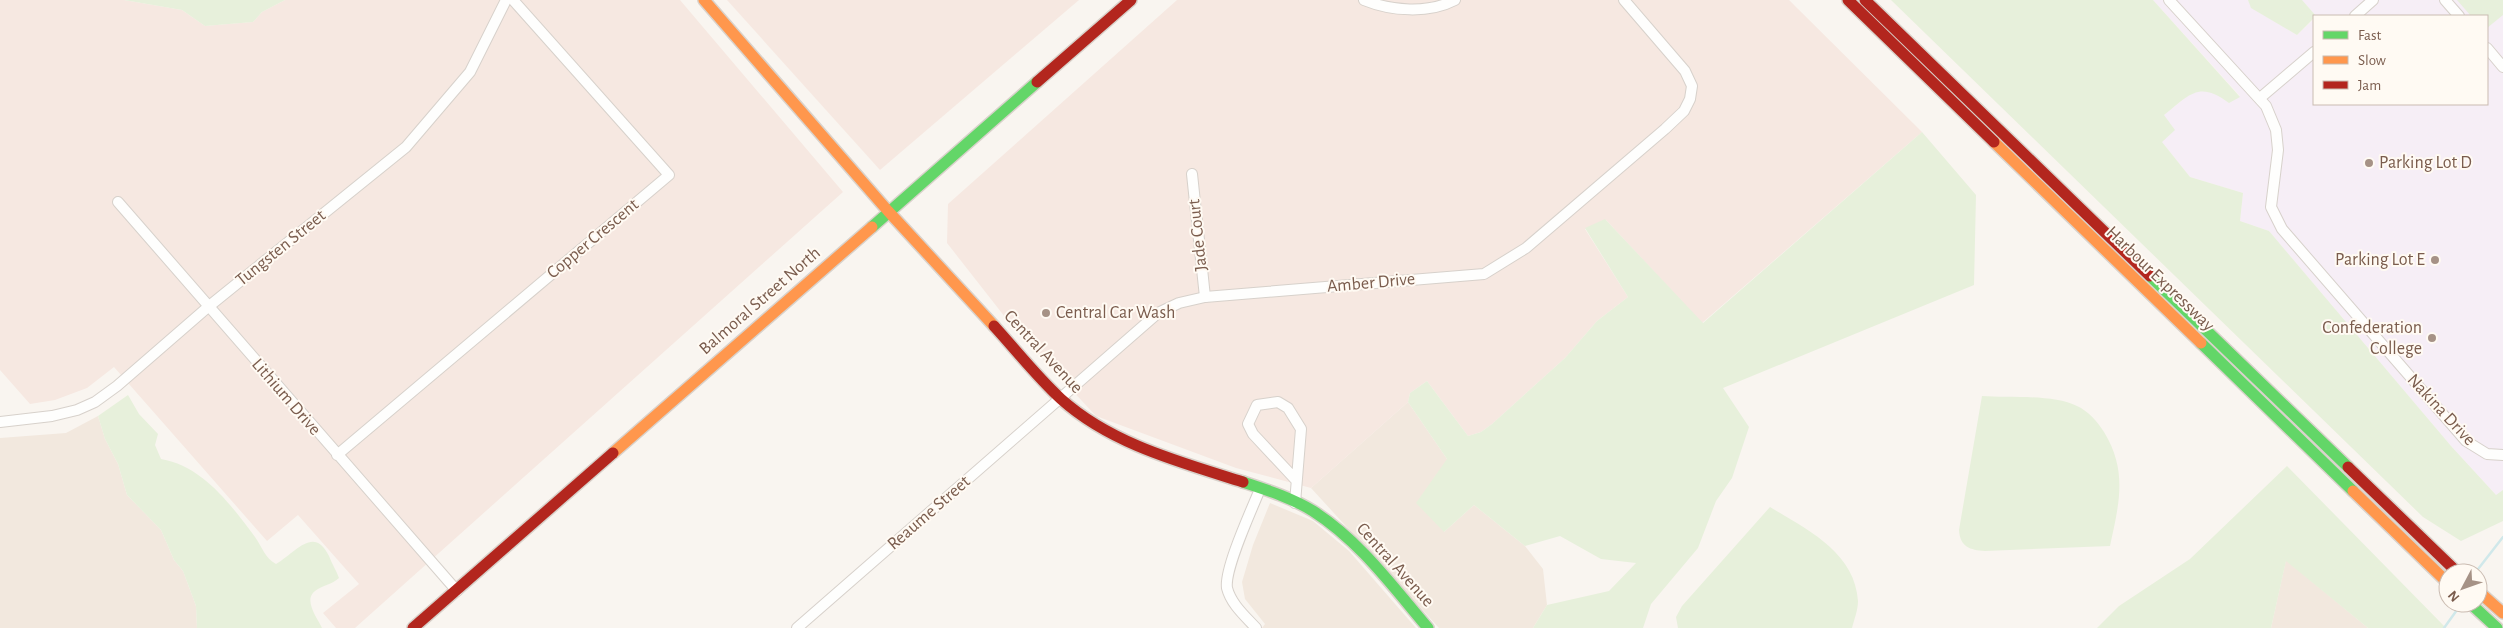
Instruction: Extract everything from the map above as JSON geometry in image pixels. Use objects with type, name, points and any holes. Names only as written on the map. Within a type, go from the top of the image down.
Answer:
[{"type":"main road","name":"Central Avenue","points":[[704,0],[888,212],[1060,398],[1079,415],[1122,439],[1260,489],[1312,511],[1345,536],[1428,628]]},
{"type":"main road","name":"Balmoral Street North","points":[[413,628],[1131,0]]},
{"type":"main road","name":"Harbour Expressway","points":[[1848,0],[2438,573]]},
{"type":"main road","name":"Harbour Expressway","points":[[1865,0],[2446,563]]},
{"type":"main road","points":[[2488,600],[2500,610]]},
{"type":"main road","points":[[2481,613],[2497,628]]},
{"type":"street","name":"Tungsten Street","points":[[0,422],[52,416],[77,410],[95,402],[117,386],[208,307],[406,146],[470,72],[506,0]]},
{"type":"street","name":"Copper Crescent","points":[[337,455],[669,175],[513,0]]},
{"type":"street","points":[[1364,0],[1400,10],[1430,7],[1455,0]]},
{"type":"street","name":"Amber Drive","points":[[1060,398],[1140,326],[1158,312],[1178,303],[1205,297],[1484,274],[1526,248],[1665,129],[1684,111],[1690,99],[1692,86],[1685,70],[1624,0]]},
{"type":"street","points":[[2169,0],[2249,89],[2260,98],[2313,53]]},
{"type":"street","points":[[2356,15],[2373,0]]},
{"type":"street","points":[[2444,0],[2458,15]]},
{"type":"street","points":[[2488,49],[2503,67]]},
{"type":"street","name":"Nakina Drive","points":[[2260,98],[2276,130],[2278,140],[2271,207],[2282,229],[2466,442],[2487,454],[2503,455]]},
{"type":"street","name":"Jade Court","points":[[1192,174],[1205,297]]},
{"type":"street","name":"Lithium Drive","points":[[118,202],[457,591]]},
{"type":"street","name":"Reaume Street","points":[[797,628],[1060,398]]},
{"type":"street","points":[[1295,479],[1253,434],[1248,424],[1256,405],[1278,402],[1288,408],[1301,428],[1295,479],[1295,503]]},
{"type":"street","points":[[1256,628],[1235,605],[1227,587],[1230,568],[1260,489]]},
{"type":"shaded area","points":[[0,0],[124,0],[182,10],[205,26],[253,22],[262,12],[285,0],[680,0],[843,192],[355,628],[336,628],[323,613],[359,584],[298,515],[267,541],[114,367],[87,388],[55,400],[30,404],[0,370]]},
{"type":"shaded area","points":[[727,0],[1079,0],[880,170]]},
{"type":"shaded area","points":[[1177,0],[1789,0],[1922,132],[1702,323],[1606,220],[1585,229],[1628,297],[1597,321],[1565,358],[1492,424],[1481,432],[1468,436],[1427,381],[1410,393],[1408,402],[1311,488],[1236,468],[1096,416],[1012,326],[947,243],[948,204]]},
{"type":"shaded area","name":"Confederation College","points":[[2153,0],[2248,0],[2252,8],[2297,35],[2313,20],[2313,105],[2488,105],[2488,15],[2315,15],[2302,0],[2503,0],[2503,490],[2497,496],[2451,446],[2269,231],[2240,221],[2243,193],[2190,177],[2162,142],[2164,115],[2190,94],[2203,89],[2216,93],[2229,102],[2240,96]]},
{"type":"shaded area","points":[[1408,402],[1447,459],[1444,532],[1474,505],[1525,546],[1543,569],[1547,605],[1533,628],[1439,628],[1311,488]]},
{"type":"shaded area","points":[[98,416],[105,439],[118,464],[127,495],[161,530],[174,560],[183,571],[196,606],[197,628],[0,628],[0,438],[66,433]]},
{"type":"shaded area","points":[[1270,503],[1313,521],[1349,551],[1416,628],[1262,628],[1265,624],[1245,599],[1242,582],[1253,545]]},
{"type":"shaded area","points":[[2286,560],[2368,628],[2271,628]]},
{"type":"green space","points":[[124,0],[285,0],[262,12],[253,22],[205,26],[182,10]]},
{"type":"green space","points":[[1891,0],[2153,0],[2240,97],[2229,103],[2210,92],[2202,91],[2188,96],[2164,115],[2175,130],[2162,142],[2190,177],[2243,193],[2240,221],[2269,231],[2451,446],[2496,495],[2503,490],[2503,521],[2461,541],[2423,517]]},
{"type":"green space","points":[[2248,0],[2302,0],[2315,15],[2313,15],[2313,19],[2297,35],[2251,8]]},
{"type":"green space","points":[[2457,0],[2503,0],[2503,15],[2488,27],[2488,15],[2470,15]]},
{"type":"green space","points":[[1922,132],[1976,195],[1974,285],[1723,388],[1749,427],[1732,478],[1716,501],[1698,548],[1651,604],[1643,628],[1533,628],[1547,605],[1609,591],[1636,563],[1601,559],[1560,536],[1525,546],[1474,505],[1444,532],[1416,503],[1447,459],[1408,402],[1410,393],[1427,381],[1468,436],[1481,432],[1492,424],[1565,358],[1597,321],[1628,297],[1585,228],[1605,219],[1703,323]]},
{"type":"green space","points":[[128,395],[139,414],[158,434],[155,445],[161,459],[176,463],[190,470],[215,489],[236,512],[272,562],[276,564],[304,544],[317,542],[323,547],[339,578],[318,589],[311,597],[312,608],[322,628],[197,628],[196,606],[183,571],[174,560],[161,530],[127,495],[118,464],[105,439],[98,416]]},
{"type":"green space","points":[[1982,396],[2030,397],[2067,402],[2085,411],[2095,420],[2112,446],[2119,474],[2118,502],[2110,546],[1985,551],[1975,550],[1964,544],[1959,530]]},
{"type":"green space","points":[[2287,466],[2446,628],[2368,628],[2286,561],[2271,628],[2097,628],[2119,606],[2190,559]]},
{"type":"green space","points":[[1770,507],[1813,533],[1838,556],[1848,569],[1855,584],[1858,601],[1852,628],[1678,628],[1676,617],[1682,606]]},
{"type":"waterway","points":[[2483,563],[2503,537]]},
{"type":"waterway","points":[[2444,628],[2455,613]]},
{"type":"traffic: fast","points":[[872,227],[1037,82]]},
{"type":"traffic: fast","points":[[2150,276],[2348,467]]},
{"type":"traffic: fast","points":[[2201,343],[2353,491]]},
{"type":"traffic: fast","points":[[1243,482],[1297,502],[1330,523],[1361,550],[1428,628]]},
{"type":"traffic: fast","points":[[2481,613],[2497,628]]},
{"type":"traffic: slow","points":[[704,0],[888,211],[994,326]]},
{"type":"traffic: slow","points":[[1994,142],[2201,343]]},
{"type":"traffic: slow","points":[[613,453],[872,227]]},
{"type":"traffic: slow","points":[[2353,491],[2438,573]]},
{"type":"traffic: slow","points":[[2488,600],[2503,613]]},
{"type":"traffic: jam","points":[[1037,82],[1131,0]]},
{"type":"traffic: jam","points":[[1848,0],[1994,142]]},
{"type":"traffic: jam","points":[[1865,0],[2150,276]]},
{"type":"traffic: jam","points":[[994,326],[1052,391],[1081,415],[1124,440],[1147,450],[1243,482]]},
{"type":"traffic: jam","points":[[413,628],[613,453]]},
{"type":"traffic: jam","points":[[2348,467],[2448,563]]},
{"type":"place","name":"Parking Lot D","points":[[2369,163]]},
{"type":"place","name":"Parking Lot E","points":[[2435,260]]},
{"type":"place","name":"Central Car Wash","points":[[1046,313]]},
{"type":"place","name":"Confederation College","points":[[2432,338]]}]
